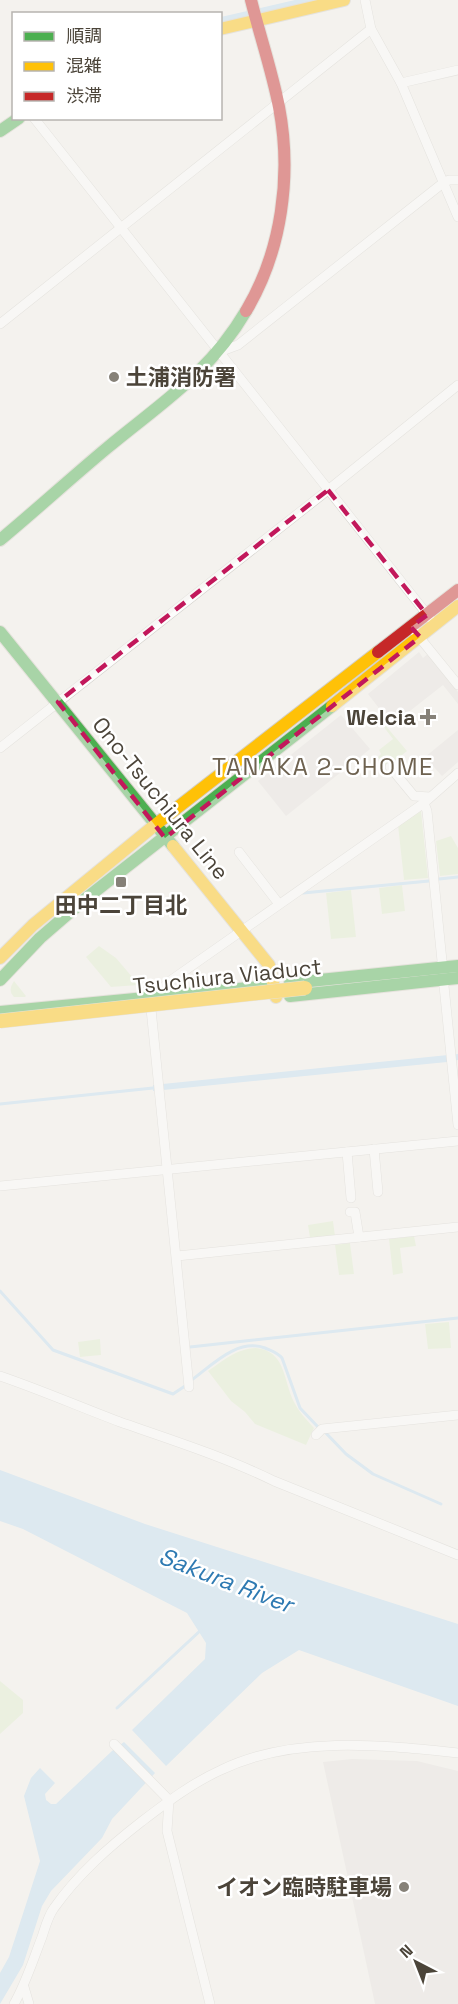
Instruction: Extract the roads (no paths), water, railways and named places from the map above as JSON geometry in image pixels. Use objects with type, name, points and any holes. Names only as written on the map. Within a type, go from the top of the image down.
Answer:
[{"type":"street","points":[[0,540],[192,380],[234,334],[253,302],[275,246],[284,177],[284,140],[278,104],[251,0]]},
{"type":"street","points":[[222,28],[344,0]]},
{"type":"street","points":[[365,0],[371,29],[401,83],[458,217]]},
{"type":"street","points":[[0,324],[371,29]]},
{"type":"street","points":[[401,83],[458,70]]},
{"type":"street","points":[[0,131],[17,120]]},
{"type":"street","points":[[36,120],[431,620]]},
{"type":"street","points":[[219,352],[238,345],[443,183],[458,180]]},
{"type":"street","points":[[0,748],[458,385]]},
{"type":"street","points":[[431,620],[458,590]]},
{"type":"street","points":[[0,958],[33,925],[155,825],[431,620],[458,606]]},
{"type":"street","name":"Ono-Tsuchiura Line","points":[[0,632],[269,965],[276,991]]},
{"type":"street","points":[[415,632],[458,685]]},
{"type":"street","points":[[0,980],[43,934],[165,838],[415,632]]},
{"type":"street","points":[[390,767],[414,796],[427,800]]},
{"type":"street","points":[[165,996],[164,987],[170,981],[427,800],[458,772]]},
{"type":"street","points":[[427,800],[442,961]]},
{"type":"street","points":[[239,852],[279,904]]},
{"type":"street","points":[[0,1027],[151,1010],[458,966]]},
{"type":"street","name":"Tsuchiura Viaduct","points":[[0,1022],[458,972]]},
{"type":"street","points":[[0,1012],[165,996],[276,991],[458,978]]},
{"type":"street","points":[[444,986],[458,1125]]},
{"type":"street","points":[[151,1010],[189,1387]]},
{"type":"street","points":[[0,1186],[458,1141]]},
{"type":"street","points":[[374,1149],[378,1192]]},
{"type":"street","points":[[347,1152],[351,1198]]},
{"type":"street","points":[[350,1212],[355,1212],[359,1237]]},
{"type":"street","points":[[177,1256],[458,1227]]},
{"type":"street","points":[[0,1376],[248,1468],[458,1556]]},
{"type":"street","points":[[315,1435],[322,1429],[458,1414]]},
{"type":"street","points":[[114,1744],[169,1800],[167,1831],[210,2004]]},
{"type":"street","points":[[14,2004],[24,1987],[52,1910],[79,1876],[121,1838],[169,1800],[221,1769],[271,1752],[325,1746],[393,1746],[458,1753]]},
{"type":"street","points":[[24,1987],[29,2004]]},
{"type":"water","points":[[295,0],[321,0],[222,23],[222,17]]},
{"type":"water","points":[[458,1054],[458,1060],[447,1062],[153,1091],[153,1085]]},
{"type":"water","name":"Sakura River","points":[[0,1470],[145,1524],[458,1624],[458,1706],[299,1650],[262,1673],[166,1766],[132,1730],[205,1659],[206,1643],[187,1613],[23,1529],[0,1521]]},
{"type":"water","points":[[124,1742],[155,1773],[112,1819],[102,1838],[51,1891],[42,1906],[23,1965],[0,2004],[0,1973],[9,1957],[40,1861],[24,1796],[31,1778],[40,1768],[55,1783],[45,1794],[46,1800],[51,1804],[56,1804]]},
{"type":"waterway","points":[[439,879],[458,877]]},
{"type":"waterway","points":[[303,893],[429,881]]},
{"type":"waterway","points":[[0,1104],[153,1088]]},
{"type":"waterway","points":[[0,1291],[53,1350],[173,1394],[185,1386]]},
{"type":"waterway","points":[[190,1347],[458,1318]]},
{"type":"waterway","points":[[193,1379],[217,1360],[236,1349],[255,1346],[265,1348],[282,1358],[300,1408],[318,1427]]},
{"type":"waterway","points":[[324,1431],[346,1454],[373,1474],[441,1504]]},
{"type":"waterway","points":[[117,1708],[201,1630]]},
{"type":"place","name":"土浦消防署","points":[[114,377]]},
{"type":"place","name":"Welcia","points":[[428,717]]},
{"type":"place","name":"田中二丁目北","points":[[121,882]]},
{"type":"place","name":"イオン臨時駐車場","points":[[404,1887]]},
{"type":"district","name":"TANAKA 2-CHOME","points":[[323,766]]}]
